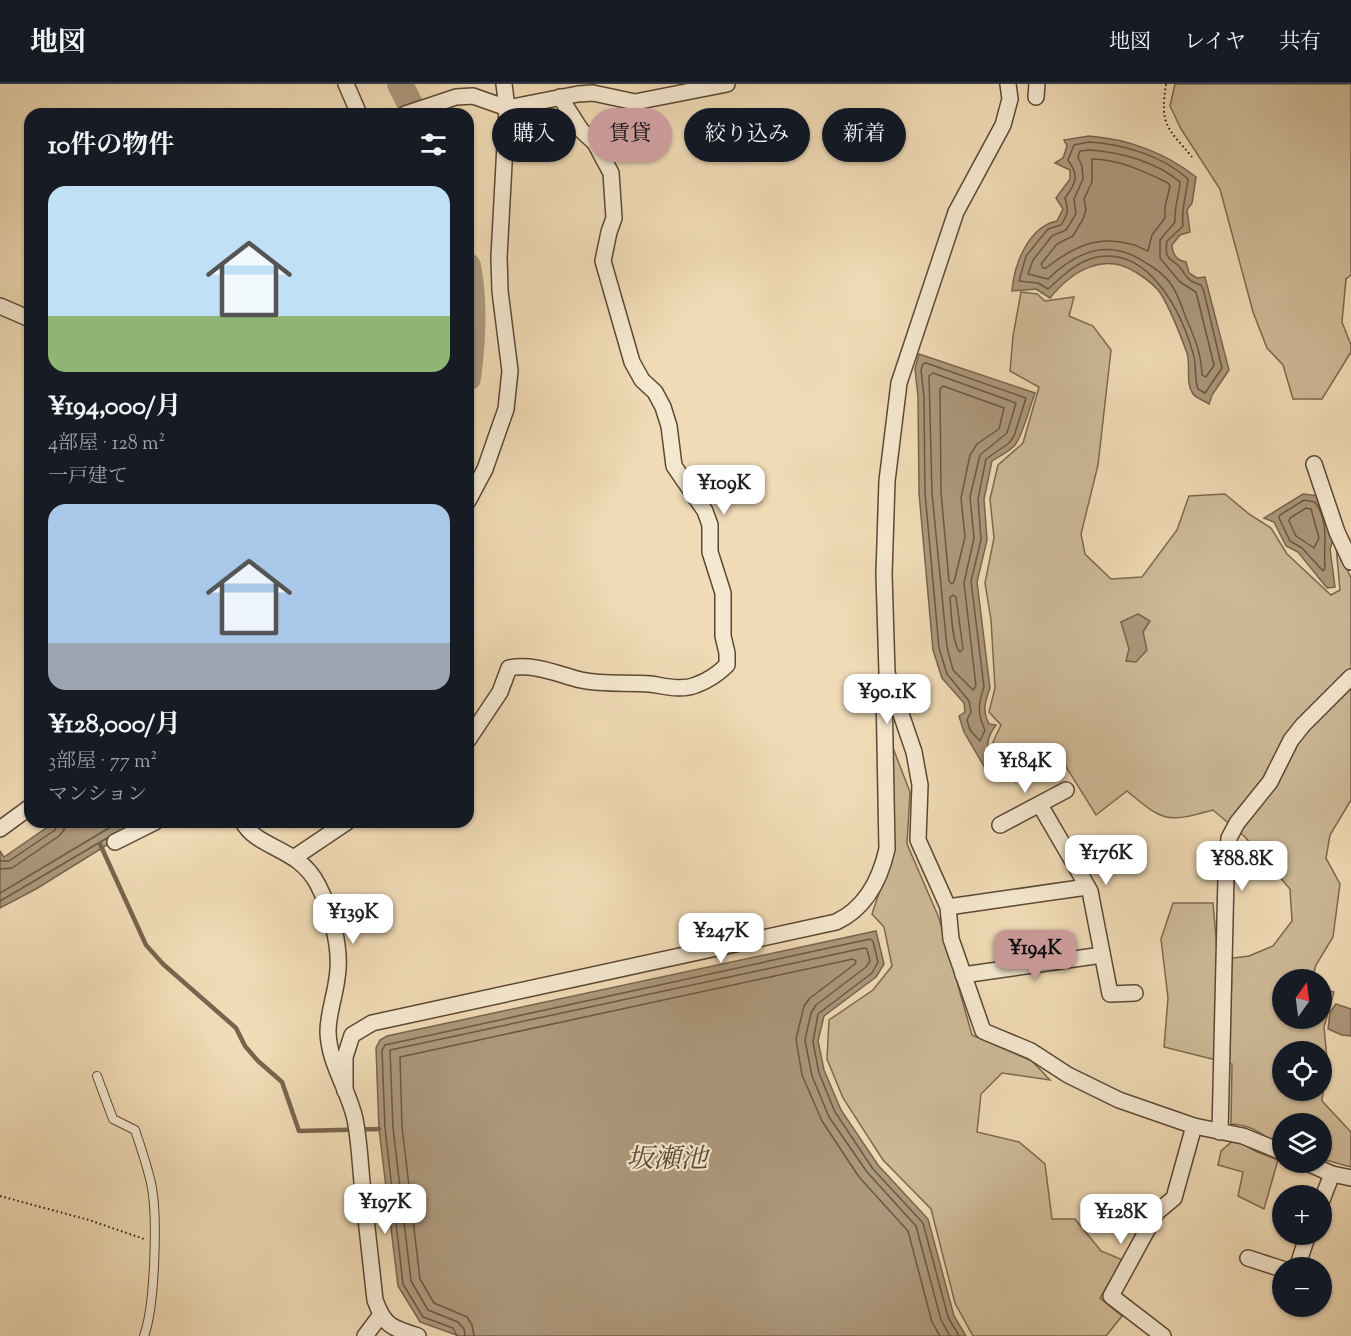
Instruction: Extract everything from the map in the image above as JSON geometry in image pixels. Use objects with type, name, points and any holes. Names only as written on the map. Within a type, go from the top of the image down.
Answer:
[{"type":"street","points":[[346,84],[356,108]]},
{"type":"street","points":[[504,84],[507,108]]},
{"type":"street","points":[[422,108],[456,97],[473,96],[507,108],[593,93],[634,102],[727,84]]},
{"type":"street","points":[[345,1091],[345,1057],[352,1035],[372,1023],[836,922],[855,911],[868,896],[882,874],[887,849],[884,690],[887,673],[884,574],[887,481],[898,383],[956,212],[1003,124],[1010,99],[1008,84]]},
{"type":"street","points":[[474,731],[500,692],[509,668],[533,667],[582,680],[611,684],[650,684],[669,688],[694,686],[718,673],[727,665],[723,636],[723,593],[710,552],[710,525],[705,511],[674,466],[669,426],[663,407],[655,392],[642,380],[632,362],[603,261],[614,218],[611,173],[595,143],[581,130],[560,97]]},
{"type":"street","points":[[474,490],[485,469],[506,409],[510,371],[500,291],[499,257],[504,162]]},
{"type":"street","points":[[0,306],[24,316]]},
{"type":"street","points":[[1314,464],[1337,532],[1351,562]]},
{"type":"street","points":[[887,673],[916,763],[920,785],[918,840],[948,907],[951,939],[983,1031],[1031,1051],[1068,1075],[1119,1100],[1194,1126],[1243,1136],[1272,1148]]},
{"type":"street","points":[[1220,1132],[1226,877],[1229,838],[1237,823],[1270,782],[1291,740],[1351,677]]},
{"type":"street","points":[[1000,825],[1066,790]]},
{"type":"street","points":[[1040,805],[1090,891],[1110,994],[1135,993]]},
{"type":"street","points":[[0,829],[24,811]]},
{"type":"street","points":[[115,842],[143,828]]},
{"type":"street","points":[[249,828],[260,839],[303,863],[317,883],[326,905],[337,949],[338,976],[331,1003],[328,1032],[332,1061],[354,1116],[357,1132],[375,1300],[380,1316],[387,1325],[418,1336]]},
{"type":"street","points":[[295,857],[338,828]]},
{"type":"street","points":[[948,907],[1087,886]]},
{"type":"street","points":[[963,975],[1102,954]]},
{"type":"street","points":[[1163,1336],[1111,1296],[1157,1212],[1174,1198],[1194,1126]]},
{"type":"street","points":[[1328,1185],[1332,1174],[1351,1178]]},
{"type":"street","points":[[1248,1258],[1272,1266]]},
{"type":"street","points":[[365,1336],[380,1316]]},
{"type":"lane","points":[[97,1076],[113,1119],[135,1130],[152,1185],[154,1242],[150,1298],[144,1336]]},
{"type":"path","points":[[1166,84],[1162,112],[1169,130],[1192,157]]},
{"type":"path","points":[[0,1196],[89,1220],[154,1242]]},
{"type":"shaded area","points":[[1175,84],[1351,84],[1351,275],[1346,279],[1342,322],[1351,345],[1351,352],[1322,399],[1293,399],[1283,365],[1267,348],[1253,312],[1220,189],[1181,129],[1170,106]]},
{"type":"shaded area","points":[[1021,292],[1037,294],[1045,301],[1074,297],[1069,316],[1093,326],[1111,350],[1098,465],[1081,534],[1085,554],[1111,579],[1142,577],[1177,530],[1189,496],[1225,494],[1249,514],[1271,528],[1287,554],[1331,595],[1340,590],[1336,546],[1351,578],[1351,800],[1330,835],[1326,858],[1340,884],[1333,937],[1315,969],[1272,969],[1272,1029],[1324,1029],[1325,1041],[1272,1041],[1272,1101],[1322,1101],[1351,1132],[1351,1167],[1332,1162],[1332,1113],[1272,1113],[1272,1140],[1246,1126],[1231,1124],[1232,1064],[1164,1047],[1168,998],[1161,939],[1173,903],[1213,903],[1218,960],[1249,956],[1273,946],[1292,921],[1290,889],[1245,837],[1213,810],[1185,817],[1166,817],[1149,809],[1127,791],[1096,815],[1052,744],[1015,782],[993,742],[1001,725],[989,712],[995,688],[991,620],[985,583],[994,538],[990,499],[998,465],[1023,443],[1039,387],[1010,371],[1013,336]]},
{"type":"shaded area","points":[[893,748],[910,792],[907,844],[939,918],[972,1035],[1032,1061],[1050,1080],[1002,1073],[981,1094],[977,1132],[1019,1142],[1045,1164],[1052,1219],[1075,1219],[1101,1251],[1123,1260],[1100,1298],[1122,1316],[1106,1336],[973,1336],[955,1303],[931,1209],[883,1160],[843,1098],[827,1059],[829,1020],[873,990],[892,966],[884,927],[872,914],[892,854]]},
{"type":"shaded area","points":[[1235,1139],[1272,1158],[1272,1173],[1274,1173],[1264,1209],[1238,1196],[1243,1172],[1218,1165],[1221,1151]]},
{"type":"water","points":[[1089,136],[1118,140],[1146,149],[1172,161],[1196,177],[1192,203],[1187,210],[1190,232],[1180,235],[1172,245],[1176,256],[1186,262],[1189,273],[1197,278],[1205,277],[1229,370],[1212,395],[1209,404],[1194,395],[1191,390],[1187,353],[1165,301],[1156,288],[1137,273],[1113,264],[1101,264],[1078,272],[1050,298],[1036,289],[1012,291],[1019,259],[1024,248],[1038,231],[1057,221],[1063,209],[1056,198],[1070,179],[1070,170],[1055,163],[1063,158],[1067,146],[1064,140]]},
{"type":"water","points":[[919,354],[1035,393],[1018,441],[1010,450],[992,461],[984,499],[987,540],[977,582],[990,688],[985,711],[989,724],[996,725],[990,734],[988,744],[990,753],[997,762],[991,767],[985,768],[964,732],[959,716],[965,712],[964,703],[942,678],[933,650],[919,493],[918,397],[915,369]]},
{"type":"water","points":[[1303,494],[1318,496],[1333,540],[1330,549],[1335,587],[1327,588],[1298,552],[1286,546],[1274,522],[1264,518]]},
{"type":"water","points":[[1138,614],[1150,621],[1143,632],[1147,650],[1136,662],[1126,661],[1129,649],[1121,622]]},
{"type":"water","points":[[46,828],[134,828],[36,889],[0,908],[0,851],[4,857]]},
{"type":"water","name":"坂瀬池","points":[[876,931],[884,964],[876,977],[824,1016],[818,1041],[824,1070],[841,1110],[878,1165],[928,1219],[954,1316],[966,1336],[459,1336],[420,1322],[398,1286],[379,1129],[376,1048],[380,1040],[387,1036]]},
{"type":"water","points":[[1336,1004],[1351,1009],[1351,1036],[1328,1029],[1332,1029],[1332,1009]]},
{"type":"waterway","points":[[400,84],[412,108]]},
{"type":"waterway","points":[[100,844],[146,945],[163,964],[236,1028],[245,1046],[282,1082],[299,1131],[379,1129]]}]
